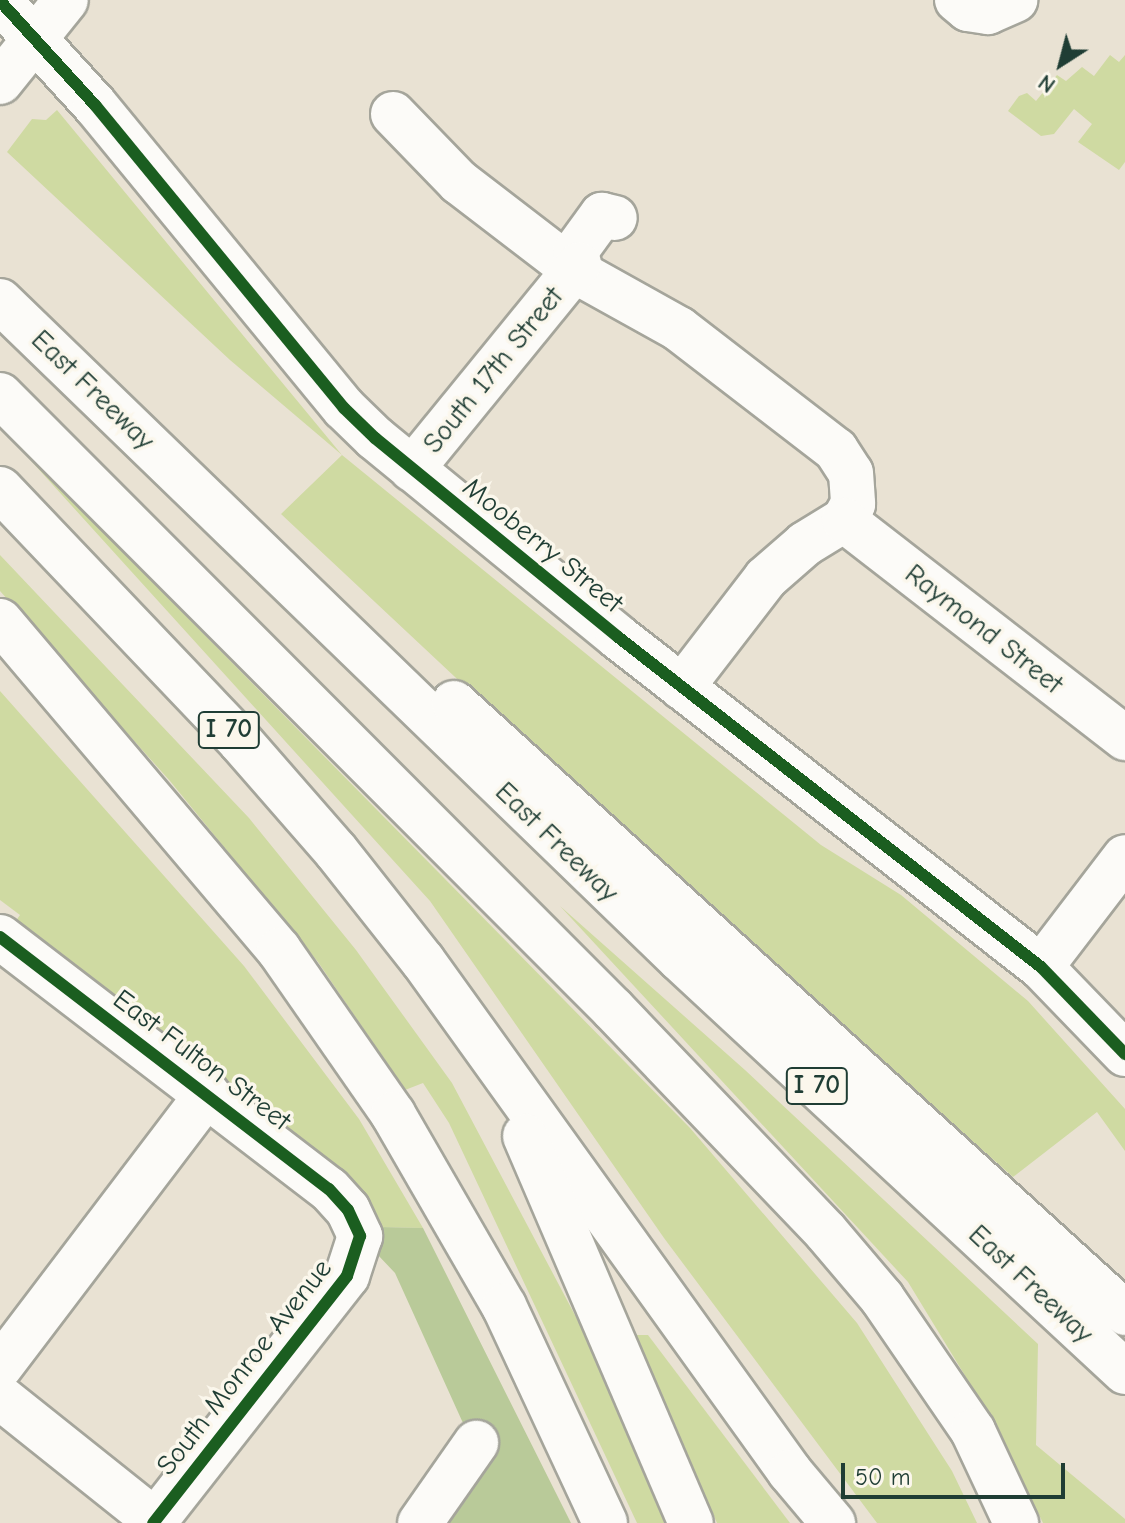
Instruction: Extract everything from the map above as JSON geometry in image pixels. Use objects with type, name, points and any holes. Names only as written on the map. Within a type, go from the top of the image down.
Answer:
[{"type":"main road","points":[[0,82],[66,0]]},
{"type":"main road","points":[[957,0],[968,9],[988,12],[1015,0]]},
{"type":"main road","name":"Mooberry Street","points":[[0,1],[35,38],[344,408],[412,469],[682,687],[1041,967],[1125,1054]]},
{"type":"main road","points":[[393,114],[459,182],[577,268],[679,329],[836,450],[851,473],[853,504],[844,520],[805,544],[766,578],[682,687]]},
{"type":"main road","name":"South 17th Street","points":[[412,469],[577,268],[575,252],[602,215],[617,216]]},
{"type":"main road","name":"East Freeway","points":[[0,301],[647,927],[1125,1372]]},
{"type":"main road","points":[[0,395],[602,998],[826,1232],[882,1298],[973,1431],[1016,1523]]},
{"type":"main road","points":[[171,465],[263,533],[311,575],[1125,1313]]},
{"type":"main road","name":"I 70","points":[[0,489],[240,741],[336,851],[423,961],[781,1460],[833,1523]]},
{"type":"main road","name":"Raymond Street","points":[[844,520],[1125,738]]},
{"type":"main road","points":[[0,621],[279,950],[393,1114],[504,1306],[605,1523]]},
{"type":"main road","points":[[1041,967],[1125,857]]},
{"type":"main road","name":"East Fulton Street","points":[[8,959],[207,1094],[329,1189],[348,1210],[360,1236]]},
{"type":"main road","points":[[494,1064],[691,1523]]},
{"type":"main road","points":[[0,1367],[207,1094]]},
{"type":"main road","name":"South Monroe Avenue","points":[[155,1522],[347,1276],[360,1236]]},
{"type":"main road","points":[[0,1397],[155,1522]]},
{"type":"main road","points":[[420,1523],[476,1443]]},
{"type":"green space","points":[[1110,55],[1119,62],[1125,55],[1125,162],[1119,170],[1078,142],[1092,124],[1074,109],[1054,134],[1041,136],[1008,111],[1019,96],[1027,93],[1036,101],[1057,75],[1066,81],[1082,67],[1094,76]]},
{"type":"green space","points":[[57,110],[342,455],[230,360],[7,152],[32,119],[46,120]]},
{"type":"green space","points":[[4,431],[690,1128],[857,1323],[952,1471],[977,1523],[877,1523],[664,1238],[430,901]]},
{"type":"green space","points":[[342,455],[821,845],[901,895],[1028,1001],[1125,1109],[1125,1151],[1097,1112],[1013,1177],[579,793],[281,514]]},
{"type":"green space","points":[[0,555],[249,818],[356,950],[452,1083],[621,1402],[670,1523],[637,1523],[449,1123],[423,1083],[405,1090],[318,962],[170,781],[0,591]]},
{"type":"green space","points":[[0,691],[244,966],[359,1119],[423,1228],[380,1227],[360,1195],[15,922],[20,915],[0,900]]},
{"type":"green space","points":[[560,906],[745,1070],[1038,1344],[1036,1445],[1125,1519],[1125,1523],[1043,1523],[989,1415],[908,1282]]},
{"type":"green space","points":[[380,1227],[423,1228],[571,1523],[439,1523],[482,1465],[395,1273],[377,1254]]},
{"type":"green space","points":[[635,1335],[648,1335],[790,1523],[717,1523]]},
{"type":"cycle path","points":[[0,1],[95,105],[344,408],[375,438],[618,637],[1041,967],[1125,1054]]},
{"type":"cycle path","points":[[0,937],[329,1189],[348,1210],[360,1236],[347,1276],[153,1523]]}]
